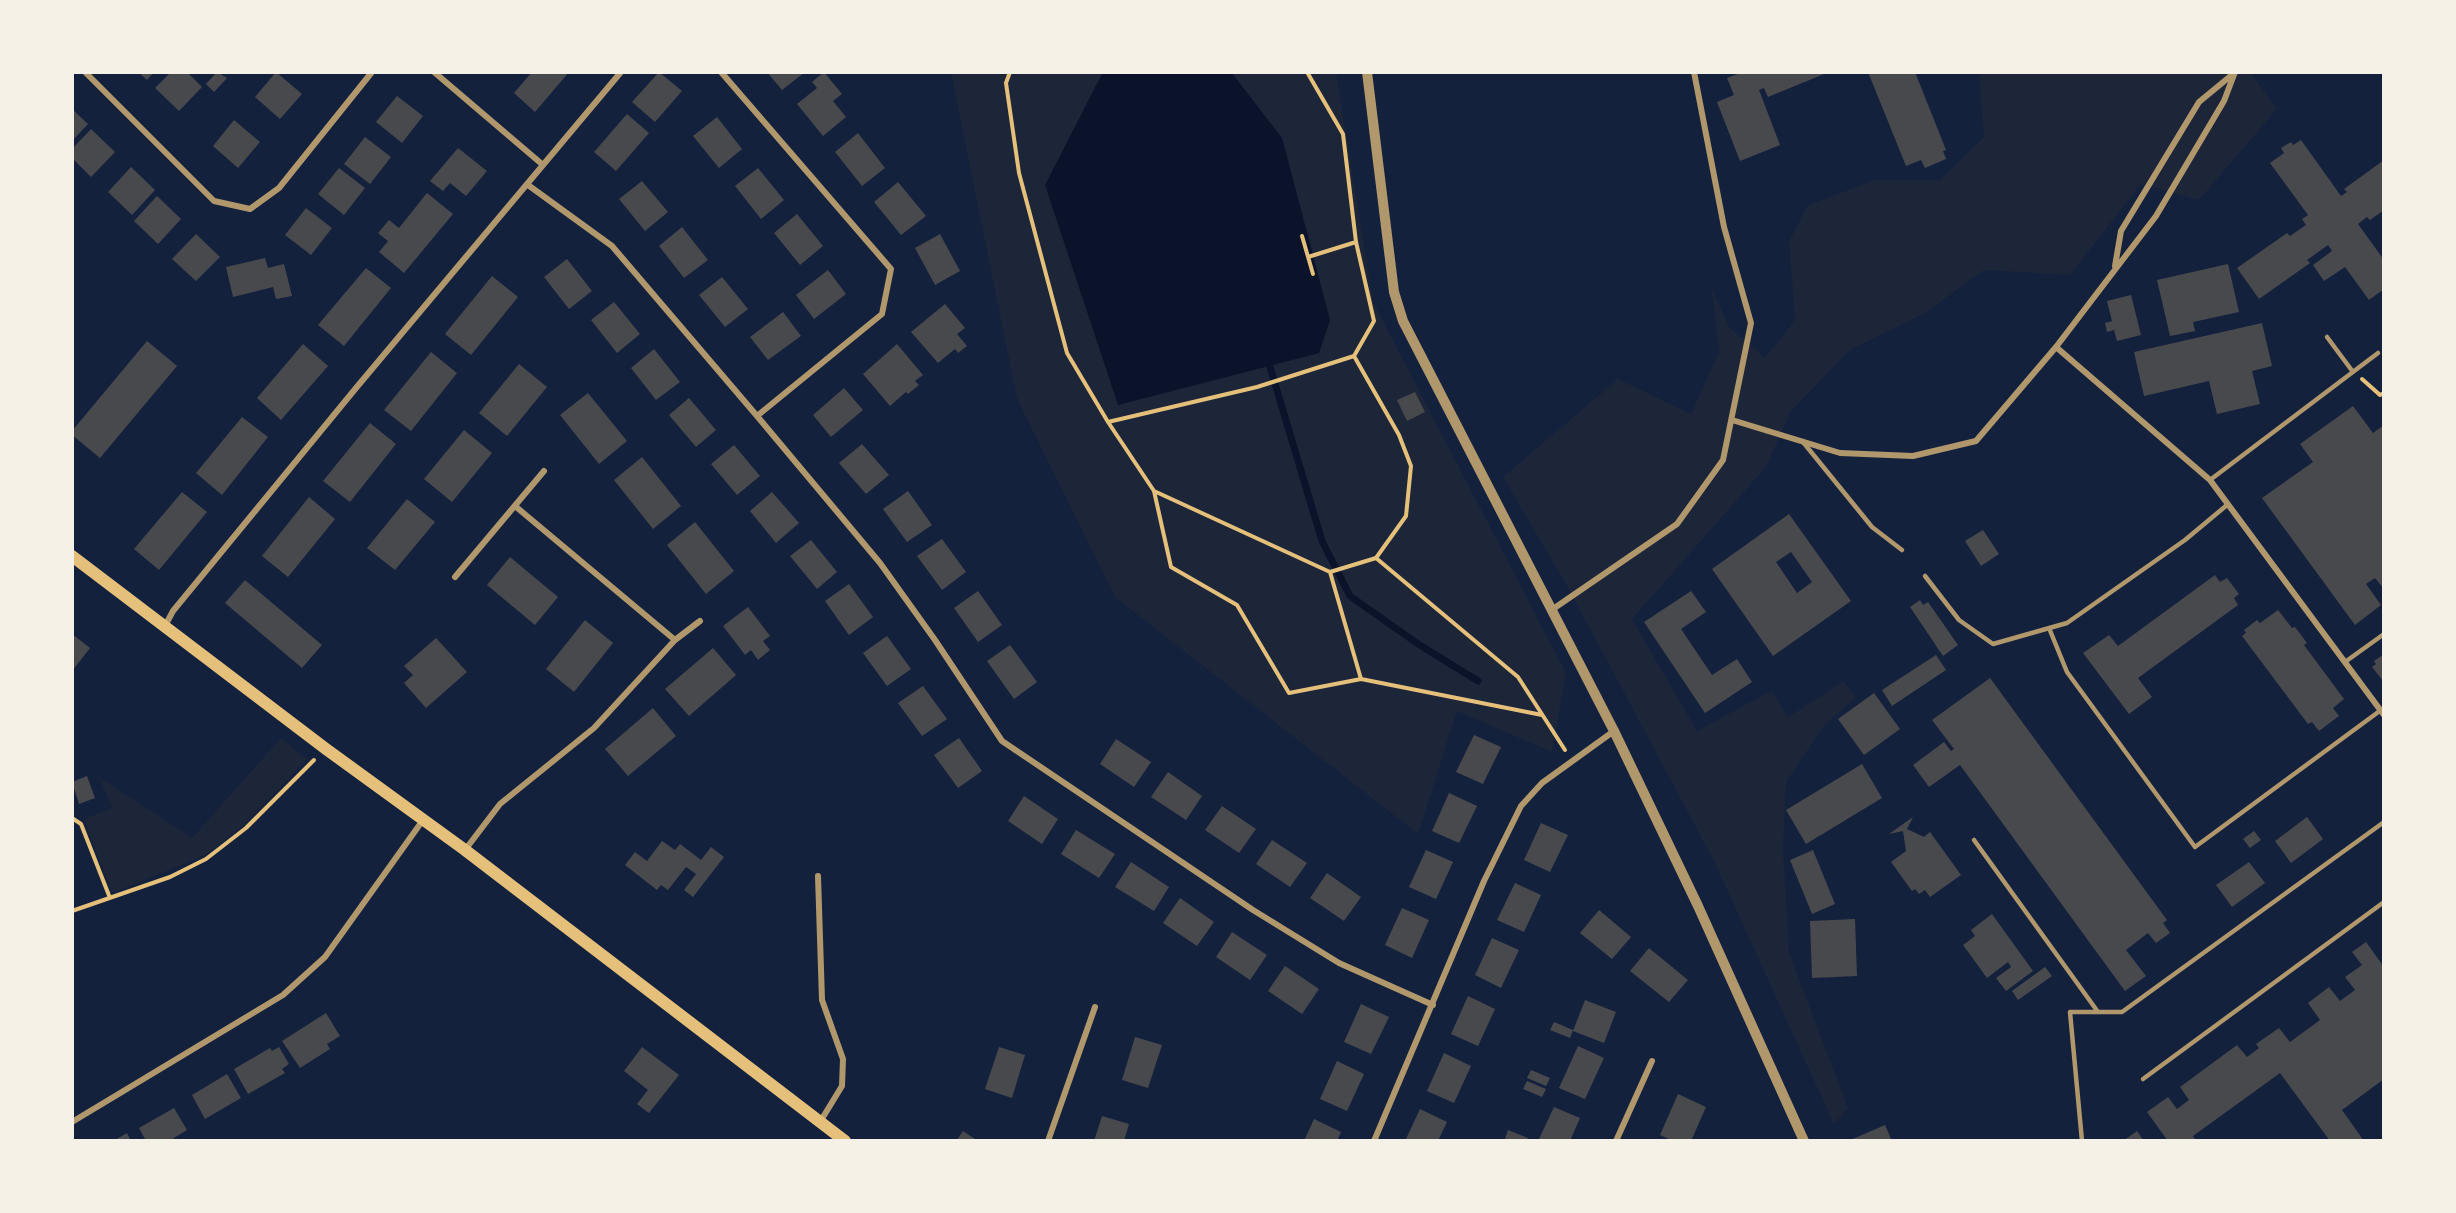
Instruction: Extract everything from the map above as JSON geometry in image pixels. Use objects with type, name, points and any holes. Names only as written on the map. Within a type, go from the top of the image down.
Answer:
[{"type":"main road","points":[[72,556],[326,749],[465,850],[845,1141]]},
{"type":"street","points":[[85,72],[214,201],[250,209],[279,188],[372,72]]},
{"type":"street","points":[[434,72],[543,165]]},
{"type":"street","points":[[165,626],[173,611],[356,388],[621,72]]},
{"type":"street","points":[[721,72],[891,269],[882,314],[757,416]]},
{"type":"street","points":[[1366,72],[1394,292],[1403,321],[1614,731],[1698,906],[1804,1141]]},
{"type":"street","points":[[1553,609],[1677,524],[1723,460],[1751,323],[1724,226],[1694,72]]},
{"type":"street","points":[[1732,420],[1840,453],[1913,456],[1976,441],[2056,347],[2115,266],[2156,216],[2224,101],[2234,73]]},
{"type":"street","points":[[2115,266],[2121,231],[2199,102],[2234,73]]},
{"type":"street","points":[[528,184],[612,246],[757,416],[880,563],[935,640],[1002,741],[1253,910],[1339,963],[1433,1005]]},
{"type":"street","points":[[2056,347],[2210,480],[2382,712]]},
{"type":"street","points":[[455,577],[544,471]]},
{"type":"street","points":[[515,506],[675,640]]},
{"type":"street","points":[[465,850],[500,804],[594,728],[675,640],[700,621]]},
{"type":"street","points":[[1374,1141],[1484,881],[1521,806],[1542,783],[1614,731]]},
{"type":"street","points":[[72,1122],[283,995],[325,957],[423,820]]},
{"type":"street","points":[[818,876],[822,1000],[843,1059],[842,1086],[820,1122]]},
{"type":"street","points":[[1048,1141],[1095,1007]]},
{"type":"street","points":[[1616,1141],[1652,1061]]},
{"type":"lane","points":[[2327,337],[2353,372]]},
{"type":"lane","points":[[2210,480],[2378,353]]},
{"type":"lane","points":[[1803,442],[1872,526],[1902,550]]},
{"type":"lane","points":[[1925,576],[1959,620],[1993,644],[2067,623],[2185,540],[2227,505]]},
{"type":"lane","points":[[2049,628],[2067,672],[2195,847],[2382,712]]},
{"type":"lane","points":[[2345,662],[2384,634]]},
{"type":"lane","points":[[2082,1141],[2070,1012],[2122,1012],[2384,822]]},
{"type":"lane","points":[[1974,840],[2098,1012]]},
{"type":"lane","points":[[2143,1079],[2384,902]]},
{"type":"path","points":[[1010,72],[1006,83],[1019,173],[1067,353],[1108,422],[1154,491],[1171,567],[1237,605],[1289,693],[1361,679],[1542,715]]},
{"type":"path","points":[[1108,422],[1257,387],[1354,356],[1374,321],[1356,242],[1342,134],[1307,72]]},
{"type":"path","points":[[1302,236],[1313,274]]},
{"type":"path","points":[[1308,257],[1356,242]]},
{"type":"path","points":[[1154,491],[1330,572],[1376,558],[1406,516],[1411,466],[1399,435],[1354,356]]},
{"type":"path","points":[[2353,372],[2380,395],[2384,393]]},
{"type":"path","points":[[1376,558],[1518,677],[1571,760]]},
{"type":"path","points":[[1330,572],[1361,679]]},
{"type":"path","points":[[72,911],[170,877],[206,859],[246,828],[326,749]]},
{"type":"path","points":[[72,818],[81,824],[110,898]]},
{"type":"shaded area","points":[[951,72],[1103,72],[1093,93],[1118,405],[1319,353],[1313,254],[1282,138],[1231,72],[1336,72],[1373,302],[1566,673],[1552,752],[1457,711],[1418,834],[1115,597],[1017,399]]},
{"type":"shaded area","points":[[1103,72],[1231,72],[1282,138],[1330,320],[1319,353],[1118,405],[1045,185]]},
{"type":"shaded area","points":[[1979,72],[2250,72],[2277,109],[2199,200],[2141,184],[2070,275],[1984,270],[1925,313],[1850,350],[1791,411],[1766,467],[1632,619],[1697,731],[1771,691],[1788,717],[1844,681],[1856,698],[1825,724],[1786,782],[1783,848],[1789,953],[1848,1108],[1834,1124],[1714,861],[1566,584],[1503,477],[1618,379],[1691,414],[1719,352],[1712,288],[1729,327],[1765,358],[1795,320],[1789,241],[1808,205],[1876,180],[1940,180],[1984,137]]},
{"type":"shaded area","points":[[281,738],[307,759],[243,826],[204,856],[112,893],[84,819],[112,808],[99,777],[192,838]]},
{"type":"building","points":[[138,72],[154,72],[147,80]]},
{"type":"building","points":[[171,72],[187,72],[202,87],[179,111],[155,88]]},
{"type":"building","points":[[217,72],[227,78],[214,92],[206,84]]},
{"type":"building","points":[[276,72],[302,94],[280,119],[255,97]]},
{"type":"building","points":[[532,72],[569,72],[535,112],[514,93]]},
{"type":"building","points":[[659,72],[682,91],[655,122],[632,102]]},
{"type":"building","points":[[767,72],[805,72],[782,90]]},
{"type":"building","points":[[824,72],[842,94],[833,101],[846,117],[823,136],[797,104],[817,88],[812,82]]},
{"type":"building","points":[[1743,72],[1829,72],[1768,97],[1764,88],[1759,90],[1780,145],[1740,161],[1717,102],[1734,95],[1727,78]]},
{"type":"building","points":[[1868,72],[1915,72],[1946,150],[1943,151],[1946,159],[1925,168],[1921,160],[1906,166]]},
{"type":"building","points":[[397,96],[423,116],[402,143],[376,122]]},
{"type":"building","points":[[72,109],[88,124],[72,141]]},
{"type":"building","points":[[627,114],[649,133],[616,171],[594,152]]},
{"type":"building","points":[[717,117],[742,149],[719,168],[693,136]]},
{"type":"building","points":[[234,120],[260,142],[238,168],[213,146]]},
{"type":"building","points":[[91,129],[115,152],[91,177],[72,158],[72,149]]},
{"type":"building","points":[[858,133],[885,168],[862,186],[835,152]]},
{"type":"building","points":[[365,137],[391,157],[370,184],[344,164]]},
{"type":"building","points":[[2301,140],[2341,196],[2347,192],[2344,189],[2384,160],[2384,210],[2370,220],[2367,217],[2358,224],[2384,260],[2384,289],[2369,300],[2345,267],[2324,281],[2313,265],[2332,251],[2328,245],[2307,260],[2310,263],[2259,299],[2237,268],[2287,233],[2290,236],[2306,225],[2302,219],[2308,215],[2270,163],[2284,153],[2281,148],[2291,142],[2293,145]]},
{"type":"building","points":[[458,148],[487,171],[466,196],[450,183],[443,191],[430,181]]},
{"type":"building","points":[[131,167],[155,190],[132,215],[108,192]]},
{"type":"building","points":[[339,168],[365,188],[344,215],[318,194]]},
{"type":"building","points":[[758,168],[784,200],[761,219],[735,186]]},
{"type":"building","points":[[642,181],[668,212],[645,231],[619,199]]},
{"type":"building","points":[[898,182],[926,216],[901,235],[874,202]]},
{"type":"building","points":[[427,193],[453,214],[404,273],[379,252],[388,241],[378,233],[389,220],[399,228]]},
{"type":"building","points":[[157,196],[181,219],[158,244],[134,221]]},
{"type":"building","points":[[306,208],[332,228],[311,255],[285,235]]},
{"type":"building","points":[[797,214],[823,246],[800,265],[774,233]]},
{"type":"building","points":[[682,227],[708,260],[684,278],[659,246]]},
{"type":"building","points":[[196,234],[220,257],[196,281],[172,259]]},
{"type":"building","points":[[940,234],[960,271],[935,285],[915,248]]},
{"type":"building","points":[[265,258],[268,268],[284,264],[292,296],[276,299],[273,287],[233,297],[226,267]]},
{"type":"building","points":[[567,259],[592,291],[569,309],[544,277]]},
{"type":"building","points":[[2228,264],[2239,312],[2193,322],[2195,331],[2170,336],[2157,280]]},
{"type":"building","points":[[366,268],[391,288],[344,346],[318,325]]},
{"type":"building","points":[[828,270],[846,294],[814,319],[796,295]]},
{"type":"building","points":[[492,276],[518,297],[471,355],[445,334]]},
{"type":"building","points":[[722,277],[748,309],[725,327],[699,295]]},
{"type":"building","points":[[2131,295],[2141,335],[2117,341],[2114,330],[2107,332],[2105,323],[2112,321],[2107,301]]},
{"type":"building","points":[[614,302],[640,334],[617,353],[591,320]]},
{"type":"building","points":[[945,304],[965,328],[957,334],[967,346],[958,353],[955,349],[938,363],[911,332]]},
{"type":"building","points":[[783,312],[801,336],[768,360],[750,337]]},
{"type":"building","points":[[2262,323],[2272,366],[2252,371],[2260,404],[2217,414],[2209,381],[2144,396],[2134,352]]},
{"type":"building","points":[[147,341],[177,366],[100,458],[72,435],[72,431]]},
{"type":"building","points":[[303,344],[328,366],[281,420],[257,398]]},
{"type":"building","points":[[897,344],[923,375],[915,381],[919,385],[908,394],[906,392],[890,406],[863,374]]},
{"type":"building","points":[[654,349],[680,382],[656,400],[631,368]]},
{"type":"building","points":[[431,352],[457,373],[411,431],[384,410]]},
{"type":"building","points":[[519,364],[547,387],[507,436],[479,413]]},
{"type":"building","points":[[844,388],[863,410],[831,437],[813,415]]},
{"type":"building","points":[[1415,392],[1425,412],[1407,421],[1397,400]]},
{"type":"building","points":[[588,393],[627,441],[599,464],[560,415]]},
{"type":"building","points":[[689,398],[716,430],[696,447],[669,415]]},
{"type":"building","points":[[2353,406],[2373,433],[2384,425],[2384,589],[2375,578],[2366,584],[2381,605],[2355,625],[2262,498],[2313,462],[2300,444]]},
{"type":"building","points":[[242,417],[268,437],[222,495],[196,473]]},
{"type":"building","points":[[370,423],[396,444],[350,502],[323,481]]},
{"type":"building","points":[[464,430],[492,453],[452,502],[424,479]]},
{"type":"building","points":[[862,444],[889,475],[866,494],[839,463]]},
{"type":"building","points":[[734,445],[760,476],[737,495],[711,464]]},
{"type":"building","points":[[642,457],[681,506],[653,529],[614,480]]},
{"type":"building","points":[[908,491],[932,525],[907,542],[883,509]]},
{"type":"building","points":[[182,492],[207,512],[159,570],[134,549]]},
{"type":"building","points":[[772,492],[799,523],[776,543],[750,511]]},
{"type":"building","points":[[309,497],[335,519],[288,577],[262,556]]},
{"type":"building","points":[[407,499],[435,522],[395,570],[367,548]]},
{"type":"building","points":[[1789,514],[1851,601],[1773,656],[1712,569]],"holes":[[[1791,552],[1812,582],[1797,593],[1776,562]]]},
{"type":"building","points":[[695,522],[734,571],[706,594],[667,545]]},
{"type":"building","points":[[1983,530],[1999,554],[1981,566],[1965,541]]},
{"type":"building","points":[[942,539],[966,572],[942,590],[917,556]]},
{"type":"building","points":[[811,540],[837,572],[817,589],[790,556]]},
{"type":"building","points":[[510,557],[558,597],[535,625],[487,585]]},
{"type":"building","points":[[2215,575],[2220,582],[2227,578],[2239,594],[2234,598],[2238,605],[2138,678],[2152,697],[2129,714],[2083,653],[2109,635],[2118,646]]},
{"type":"building","points":[[245,580],[322,645],[302,668],[225,603]]},
{"type":"building","points":[[849,584],[873,617],[849,635],[825,601]]},
{"type":"building","points":[[978,591],[1002,625],[978,642],[954,608]]},
{"type":"building","points":[[1691,591],[1706,612],[1681,629],[1712,675],[1737,659],[1752,682],[1705,713],[1644,622]]},
{"type":"building","points":[[1920,600],[1923,605],[1928,602],[1958,645],[1943,656],[1910,607]]},
{"type":"building","points":[[748,607],[770,636],[763,641],[770,650],[758,660],[751,650],[745,655],[723,626]]},
{"type":"building","points":[[2278,610],[2307,643],[2304,645],[2344,699],[2333,708],[2339,716],[2319,731],[2312,722],[2308,724],[2242,636],[2246,633],[2244,630],[2257,620],[2260,623]]},
{"type":"building","points":[[585,620],[613,643],[574,692],[546,669]]},
{"type":"building","points":[[72,634],[90,648],[72,671]]},
{"type":"building","points":[[887,636],[911,669],[887,686],[863,653]]},
{"type":"building","points":[[436,638],[467,672],[426,708],[404,683],[413,675],[404,666]]},
{"type":"building","points":[[1010,645],[1037,682],[1014,699],[987,661]]},
{"type":"building","points":[[713,648],[736,675],[689,716],[665,689]]},
{"type":"building","points":[[2384,654],[2384,682],[2372,667],[2376,664],[2374,661]]},
{"type":"building","points":[[1936,655],[1946,670],[1892,706],[1882,690]]},
{"type":"building","points":[[1990,678],[2167,920],[2163,923],[2170,933],[2156,943],[2148,933],[2126,950],[2146,976],[2125,991],[1960,765],[1929,787],[1913,765],[1944,742],[1951,751],[1954,749],[1932,720]]},
{"type":"building","points":[[923,686],[947,719],[922,736],[898,703]]},
{"type":"building","points":[[1874,693],[1900,729],[1864,755],[1838,719]]},
{"type":"building","points":[[653,708],[676,736],[628,776],[605,749]]},
{"type":"building","points":[[1474,735],[1501,747],[1483,784],[1456,772]]},
{"type":"building","points":[[959,738],[982,771],[958,788],[934,755]]},
{"type":"building","points":[[1116,739],[1151,762],[1134,787],[1100,764]]},
{"type":"building","points":[[1862,764],[1882,798],[1806,844],[1786,810]]},
{"type":"building","points":[[1168,772],[1202,796],[1186,820],[1151,797]]},
{"type":"building","points":[[87,776],[95,798],[79,804],[72,782]]},
{"type":"building","points":[[1449,793],[1477,806],[1459,843],[1432,831]]},
{"type":"building","points":[[1024,796],[1058,819],[1042,844],[1008,821]]},
{"type":"building","points":[[1222,806],[1256,829],[1239,853],[1205,830]]},
{"type":"building","points":[[1913,817],[1907,829],[1924,837],[1930,832],[1961,875],[1930,897],[1925,890],[1919,894],[1915,889],[1912,891],[1891,862],[1906,851],[1903,831],[1889,834]]},
{"type":"building","points":[[2307,817],[2323,839],[2291,863],[2275,841]]},
{"type":"building","points":[[1541,823],[1568,835],[1550,872],[1524,860]]},
{"type":"building","points":[[1076,830],[1115,854],[1099,878],[1061,854]]},
{"type":"building","points":[[2254,831],[2261,840],[2250,848],[2243,839]]},
{"type":"building","points":[[1272,840],[1307,863],[1290,887],[1256,864]]},
{"type":"building","points":[[662,841],[675,850],[680,844],[701,860],[711,847],[724,857],[693,897],[684,890],[696,874],[686,867],[668,890],[661,885],[657,890],[625,865],[635,852],[647,861]]},
{"type":"building","points":[[1426,850],[1453,862],[1436,899],[1409,887]]},
{"type":"building","points":[[1813,850],[1835,904],[1812,914],[1790,860]]},
{"type":"building","points":[[1131,862],[1169,887],[1154,911],[1115,887]]},
{"type":"building","points":[[2249,862],[2265,883],[2232,907],[2216,885]]},
{"type":"building","points":[[1327,873],[1361,897],[1344,921],[1310,898]]},
{"type":"building","points":[[1515,883],[1541,895],[1524,932],[1497,920]]},
{"type":"building","points":[[1180,898],[1214,922],[1197,946],[1163,923]]},
{"type":"building","points":[[1402,908],[1429,920],[1412,958],[1385,945]]},
{"type":"building","points":[[1599,910],[1631,937],[1612,959],[1580,933]]},
{"type":"building","points":[[1992,914],[2033,971],[2006,991],[1996,978],[2011,967],[2008,962],[1987,978],[1963,945],[1975,936],[1971,930]]},
{"type":"building","points":[[1855,919],[1857,976],[1812,978],[1810,921]]},
{"type":"building","points":[[1232,932],[1267,955],[1250,980],[1216,957]]},
{"type":"building","points":[[1492,938],[1519,950],[1501,988],[1475,975]]},
{"type":"building","points":[[2366,942],[2384,967],[2384,1079],[2342,1110],[2364,1141],[2330,1141],[2280,1073],[2193,1136],[2196,1141],[2168,1141],[2147,1112],[2168,1097],[2177,1109],[2189,1100],[2180,1087],[2237,1045],[2247,1057],[2259,1048],[2256,1044],[2279,1028],[2290,1042],[2320,1020],[2308,1003],[2329,987],[2340,1001],[2355,990],[2345,977],[2362,965],[2352,952]]},
{"type":"building","points":[[1649,948],[1688,980],[1669,1002],[1630,971]]},
{"type":"building","points":[[1285,966],[1319,989],[1302,1014],[1268,991]]},
{"type":"building","points":[[2045,967],[2052,976],[2018,1000],[2012,991]]},
{"type":"building","points":[[1468,996],[1495,1009],[1478,1046],[1451,1034]]},
{"type":"building","points":[[1585,1000],[1616,1012],[1604,1043],[1573,1031]]},
{"type":"building","points":[[1361,1004],[1389,1017],[1371,1054],[1344,1042]]},
{"type":"building","points":[[326,1013],[340,1036],[327,1044],[330,1049],[300,1068],[282,1041]]},
{"type":"building","points":[[1554,1022],[1573,1030],[1570,1038],[1550,1030]]},
{"type":"building","points":[[1135,1037],[1162,1045],[1148,1088],[1122,1080]]},
{"type":"building","points":[[1578,1046],[1604,1058],[1585,1099],[1559,1088]]},
{"type":"building","points":[[279,1047],[289,1064],[282,1069],[285,1073],[248,1094],[234,1069],[270,1048],[272,1051]]},
{"type":"building","points":[[642,1047],[679,1075],[649,1113],[637,1104],[648,1090],[624,1071]]},
{"type":"building","points":[[999,1047],[1025,1055],[1012,1098],[985,1089]]},
{"type":"building","points":[[1444,1053],[1471,1066],[1454,1103],[1427,1091]]},
{"type":"building","points":[[1337,1061],[1364,1074],[1347,1111],[1320,1099]]},
{"type":"building","points":[[1531,1070],[1550,1078],[1546,1086],[1527,1078]]},
{"type":"building","points":[[227,1074],[241,1098],[205,1119],[192,1095]]},
{"type":"building","points":[[1527,1081],[1546,1089],[1542,1097],[1523,1089]]},
{"type":"building","points":[[1678,1094],[1706,1107],[1691,1141],[1673,1141],[1660,1135]]},
{"type":"building","points":[[1554,1107],[1580,1118],[1570,1141],[1538,1141]]},
{"type":"building","points":[[174,1108],[187,1130],[169,1141],[146,1141],[139,1128]]},
{"type":"building","points":[[1420,1109],[1447,1122],[1438,1141],[1405,1141]]},
{"type":"building","points":[[1102,1116],[1129,1124],[1124,1141],[1094,1141]]},
{"type":"building","points":[[1314,1119],[1341,1132],[1337,1141],[1304,1141]]},
{"type":"building","points":[[1885,1125],[1892,1141],[1848,1141]]},
{"type":"building","points":[[1508,1130],[1528,1138],[1526,1141],[1505,1139]]},
{"type":"building","points":[[963,1131],[978,1141],[956,1141]]},
{"type":"building","points":[[2137,1131],[2144,1141],[2123,1141]]},
{"type":"building","points":[[127,1133],[131,1141],[113,1141]]},
{"type":"waterway","points":[[1270,367],[1322,541],[1350,596],[1418,644],[1478,681]]}]
